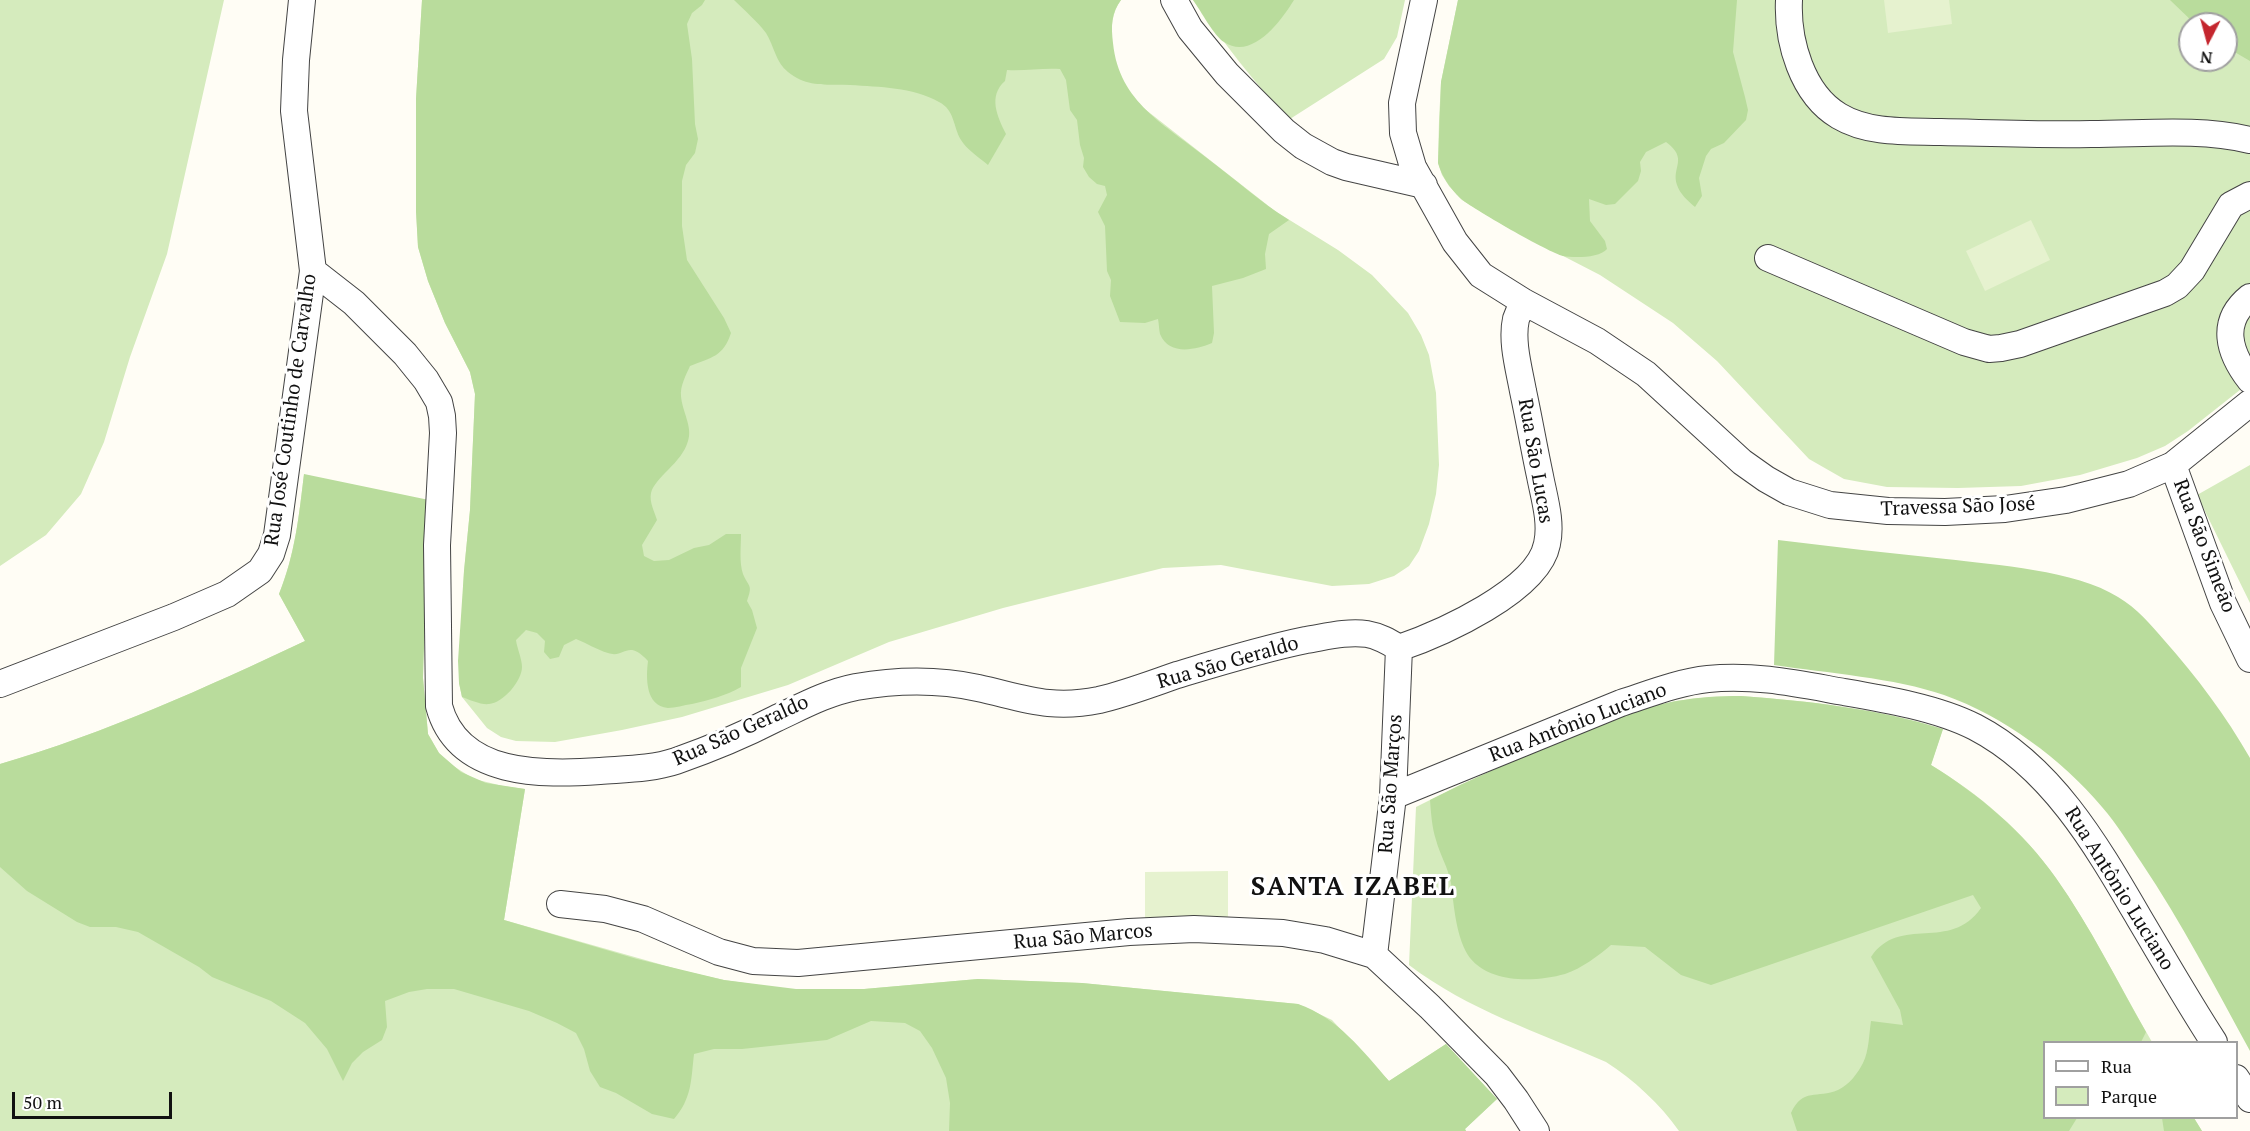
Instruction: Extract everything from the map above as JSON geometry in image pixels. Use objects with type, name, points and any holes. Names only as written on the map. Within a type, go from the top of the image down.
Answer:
[{"type":"street","name":"Rua José Coutinho de Carvalho","points":[[0,684],[183,614],[227,594],[260,571],[271,554],[277,534],[313,271],[294,111],[302,0]]},
{"type":"street","points":[[1174,0],[1190,29],[1227,74],[1284,131],[1303,146],[1335,163],[1424,185]]},
{"type":"street","points":[[1335,163],[1370,167],[1387,165],[1392,162],[1399,150],[1403,127],[1402,103],[1425,0]]},
{"type":"street","points":[[1789,0],[1789,20],[1793,44],[1809,84],[1830,109],[1859,125],[1904,130],[2009,134],[2177,131],[2250,140]]},
{"type":"street","name":"Travessa São José","points":[[1403,127],[1409,157],[1455,242],[1481,275],[1524,302],[1597,341],[1646,374],[1742,462],[1779,487],[1815,502],[1888,511],[1945,512],[2034,507],[2097,493],[2129,484],[2173,465],[2250,403]]},
{"type":"street","points":[[1768,258],[1964,342],[1982,348],[2001,348],[2049,335],[2177,286],[2192,270],[2231,205],[2250,195]]},
{"type":"street","name":"Rua São Geraldo","points":[[313,271],[354,303],[405,354],[426,380],[439,402],[443,433],[437,544],[439,706],[448,727],[466,747],[480,757],[510,769],[542,773],[569,773],[657,766],[676,761],[758,728],[822,696],[859,687],[930,681],[979,688],[1023,700],[1060,705],[1102,699],[1265,648],[1337,635],[1367,634],[1385,639],[1399,648]]},
{"type":"street","points":[[2250,297],[2237,310],[2230,338],[2234,355],[2250,380]]},
{"type":"street","name":"Rua São Lucas","points":[[1399,648],[1443,631],[1489,606],[1529,575],[1544,554],[1548,529],[1546,505],[1515,337],[1516,319],[1524,302]]},
{"type":"street","name":"Rua São Simeão","points":[[2173,465],[2223,603],[2250,659]]},
{"type":"street","name":"Rua São Marços","points":[[1374,956],[1393,796],[1399,648]]},
{"type":"street","name":"Rua Antônio Luciano","points":[[1393,796],[1621,703],[1707,679],[1761,679],[1808,686],[1887,701],[1954,718],[1976,727],[2007,748],[2024,761],[2065,802],[2107,862],[2213,1041]]},
{"type":"street","name":"Rua São Marcos","points":[[560,904],[606,909],[643,919],[719,952],[753,961],[798,963],[1129,932],[1194,929],[1283,933],[1325,940],[1374,956],[1439,1015],[1497,1075],[1536,1131]]},
{"type":"street","points":[[2238,1081],[2250,1099]]},
{"type":"green space","points":[[0,0],[224,0],[167,254],[130,357],[104,442],[81,494],[46,535],[0,566]]},
{"type":"green space","points":[[422,0],[1121,0],[1113,20],[1112,43],[1117,67],[1131,95],[1141,106],[1275,211],[1338,250],[1372,275],[1408,313],[1421,335],[1429,355],[1436,393],[1439,465],[1436,494],[1429,524],[1419,551],[1409,566],[1394,576],[1369,584],[1332,586],[1221,565],[1163,568],[1003,608],[889,642],[788,685],[682,717],[555,742],[516,741],[501,737],[487,728],[462,697],[459,683],[475,394],[470,372],[445,323],[428,281],[418,247],[416,99]]},
{"type":"green space","points":[[422,0],[705,0],[692,13],[687,24],[698,139],[695,153],[686,165],[682,181],[682,226],[687,260],[731,333],[720,352],[690,366],[685,377],[681,396],[689,430],[688,441],[680,456],[653,487],[651,500],[657,520],[642,545],[644,556],[654,561],[669,560],[694,548],[709,545],[726,534],[741,534],[742,570],[750,589],[747,601],[757,628],[741,668],[741,687],[729,693],[677,707],[660,706],[651,696],[647,682],[648,661],[641,654],[631,650],[618,654],[608,653],[576,639],[564,645],[559,657],[550,659],[544,652],[545,641],[537,633],[526,630],[516,640],[522,667],[521,673],[506,696],[489,704],[462,697],[458,661],[470,510],[475,394],[470,372],[445,323],[428,281],[418,247],[416,99]]},
{"type":"green space","points":[[734,0],[1121,0],[1112,20],[1113,43],[1117,64],[1124,82],[1135,97],[1161,123],[1289,220],[1269,234],[1265,254],[1266,269],[1212,286],[1214,333],[1212,343],[1190,349],[1170,346],[1160,334],[1158,319],[1145,323],[1120,322],[1110,296],[1111,280],[1107,271],[1105,226],[1098,212],[1107,195],[1105,186],[1097,184],[1083,167],[1084,158],[1077,120],[1070,110],[1066,80],[1060,69],[1007,70],[1005,81],[995,100],[997,113],[1006,134],[988,165],[963,143],[948,109],[929,97],[896,89],[810,83],[795,77],[781,64],[766,33]]},
{"type":"green space","points":[[1193,0],[1405,0],[1397,37],[1384,59],[1290,119],[1251,77]]},
{"type":"green space","points":[[1193,0],[1294,0],[1274,28],[1265,36],[1255,43],[1235,47],[1224,42],[1216,34]]},
{"type":"green space","points":[[1458,0],[2250,0],[2250,382],[2188,431],[2165,446],[2137,458],[2080,475],[2021,486],[1958,488],[1887,487],[1844,479],[1809,459],[1717,361],[1673,323],[1600,275],[1505,226],[1462,200],[1449,186],[1438,163],[1441,82]]},
{"type":"green space","points":[[1458,0],[1737,0],[1733,52],[1748,110],[1746,120],[1724,143],[1711,149],[1706,156],[1699,178],[1702,196],[1695,207],[1678,188],[1677,153],[1666,142],[1646,152],[1640,162],[1641,171],[1638,181],[1615,204],[1606,205],[1589,199],[1590,221],[1605,241],[1607,249],[1599,254],[1574,257],[1555,253],[1494,220],[1460,198],[1447,182],[1438,163],[1441,82]]},
{"type":"green space","points":[[1884,0],[1949,0],[1952,24],[1888,33]]},
{"type":"green space","points":[[2170,0],[2250,0],[2250,61],[2238,54],[2238,12],[2182,12]]},
{"type":"green space","points":[[2031,220],[2050,260],[1985,291],[1966,251]]},
{"type":"green space","points":[[2250,465],[2250,603],[2197,495]]},
{"type":"green space","points":[[304,474],[423,678],[428,734],[439,753],[447,762],[474,779],[525,789],[504,920],[684,971],[724,980],[786,989],[864,989],[978,979],[1082,983],[1298,1004],[1332,1020],[1389,1081],[1446,1044],[1497,1099],[1465,1129],[1466,1131],[0,1131],[0,764],[117,724],[305,641],[279,594],[293,550]]},
{"type":"green space","points":[[304,474],[429,500],[423,678],[428,734],[439,753],[461,772],[486,783],[525,789],[504,920],[637,959],[724,980],[796,989],[864,989],[978,979],[1082,983],[1298,1004],[1337,1026],[1389,1081],[1446,1044],[1497,1099],[1465,1129],[1466,1131],[949,1131],[950,1103],[946,1078],[932,1048],[920,1031],[905,1023],[871,1021],[827,1040],[742,1049],[714,1049],[694,1054],[687,1096],[674,1119],[652,1114],[616,1093],[600,1087],[590,1071],[584,1049],[576,1033],[529,1011],[454,989],[409,992],[385,1001],[387,1027],[382,1040],[363,1052],[352,1063],[343,1081],[327,1049],[305,1023],[271,1001],[212,977],[138,932],[116,927],[90,927],[77,922],[27,891],[0,867],[0,764],[117,724],[305,641],[279,594],[293,550]]},
{"type":"green space","points":[[1778,540],[1988,564],[2058,575],[2100,588],[2118,597],[2149,623],[2210,697],[2250,758],[2250,1051],[2184,932],[2123,834],[2086,789],[2050,756],[2009,727],[1944,695],[1883,680],[1774,665]]},
{"type":"green space","points":[[1741,696],[1843,707],[1894,716],[1943,729],[1931,765],[1983,801],[2029,844],[2042,860],[2081,917],[2151,1041],[2043,1041],[2043,1119],[2195,1119],[2202,1131],[1679,1131],[1646,1093],[1606,1062],[1479,1008],[1409,965],[1416,807],[1462,784],[1628,715],[1675,701]]},
{"type":"green space","points":[[1741,696],[1792,700],[1894,716],[1943,729],[1931,765],[1983,801],[2030,845],[2043,861],[2080,915],[2146,1032],[2142,1041],[2043,1041],[2043,1119],[2076,1119],[2069,1131],[1797,1131],[1791,1113],[1800,1100],[1811,1095],[1838,1090],[1859,1071],[1866,1053],[1871,1021],[1903,1025],[1900,1010],[1871,957],[1883,944],[1896,938],[1910,934],[1955,929],[1969,921],[1981,908],[1973,895],[1711,985],[1681,975],[1645,947],[1611,945],[1577,969],[1541,979],[1502,977],[1490,973],[1470,958],[1459,932],[1450,877],[1434,831],[1430,800],[1532,752],[1627,714],[1660,704],[1709,697]]},
{"type":"green space","points":[[1228,871],[1228,924],[1145,925],[1145,872]]},
{"type":"green space","points":[[2162,1119],[2195,1119],[2202,1131],[2164,1131]]},
{"type":"district","name":"SANTA IZABEL","points":[[1353,888]]}]
